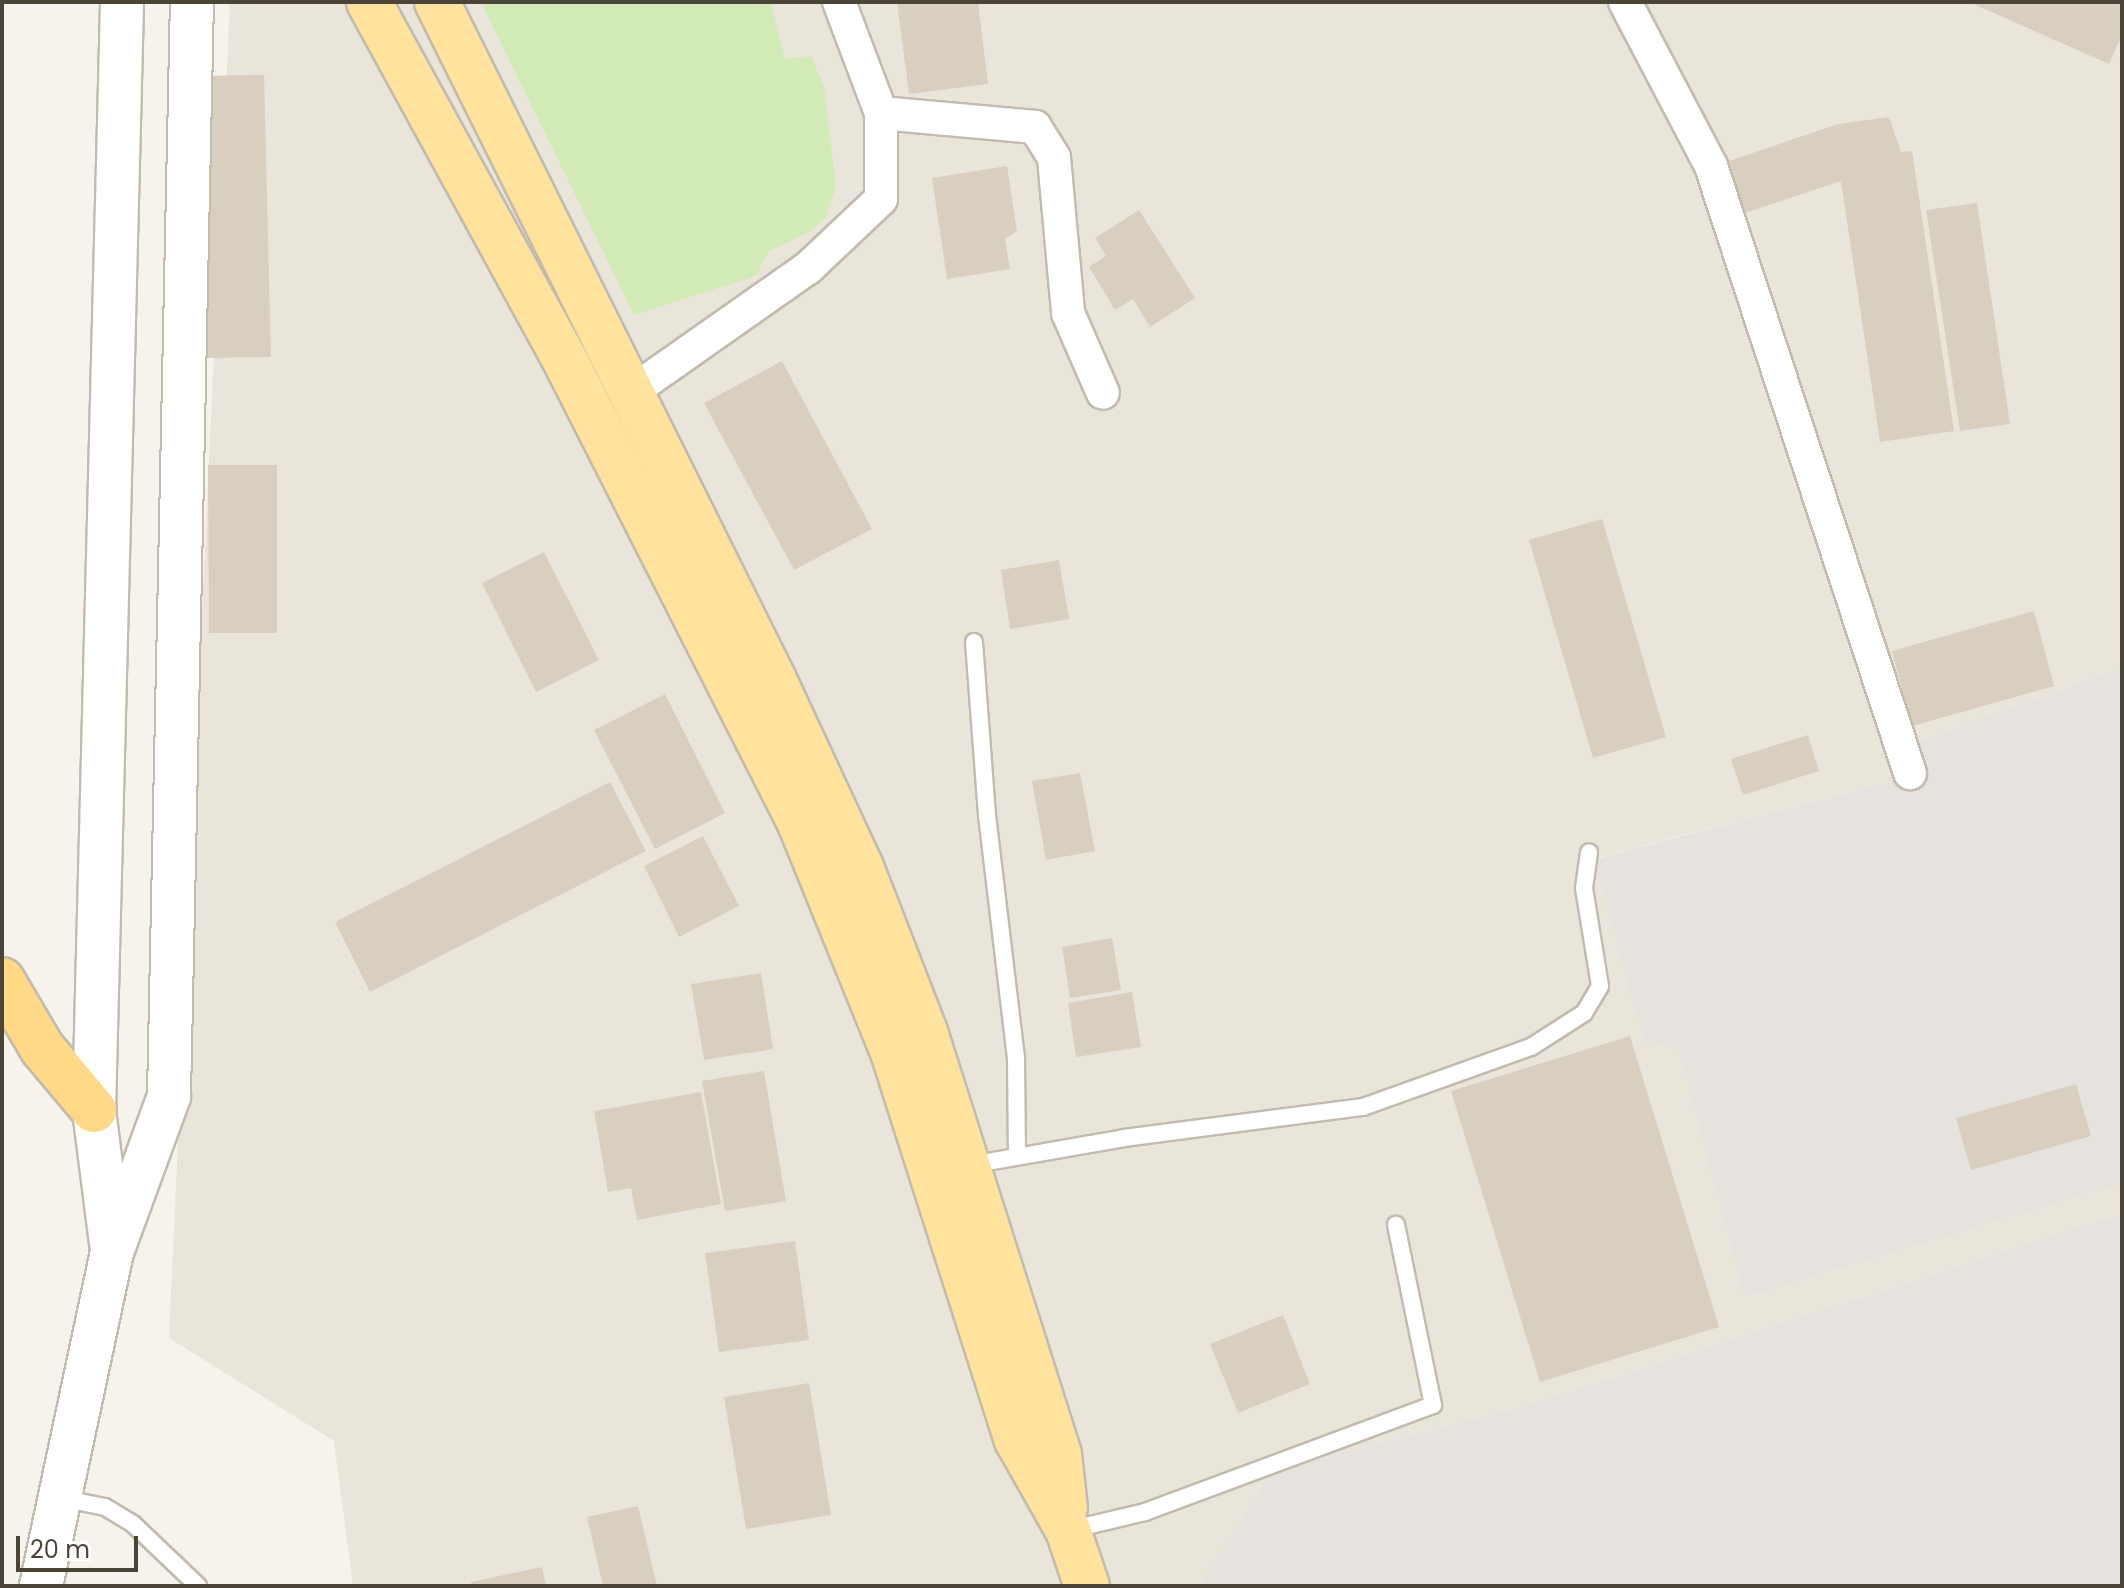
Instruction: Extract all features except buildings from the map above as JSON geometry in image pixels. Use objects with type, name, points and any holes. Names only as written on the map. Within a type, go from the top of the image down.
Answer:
[{"type":"highway","points":[[2,980],[42,1048],[94,1110]]},
{"type":"main road","points":[[370,2],[568,366],[800,823],[893,1052],[1017,1440],[1068,1530],[1087,1586]]},
{"type":"main road","points":[[437,2],[861,867],[925,1032],[965,1166],[1059,1454],[1068,1530]]},
{"type":"street","points":[[112,1252],[94,1110],[122,2]]},
{"type":"street","points":[[41,1586],[112,1252],[169,1096],[192,2]]},
{"type":"street","points":[[630,393],[808,268],[881,199],[881,113],[839,2]]},
{"type":"street","points":[[1625,2],[1711,166],[1910,773]]},
{"type":"street","points":[[881,113],[1035,127],[1054,158],[1068,313],[1103,393]]},
{"type":"lane","points":[[974,642],[987,815],[1016,1060],[1017,1157]]},
{"type":"lane","points":[[965,1166],[1363,1107],[1531,1047],[1584,1013],[1600,986],[1584,888],[1589,852]]},
{"type":"lane","points":[[1068,1530],[1145,1512],[1433,1405],[1396,1225]]},
{"type":"lane","points":[[60,1498],[105,1507],[133,1524],[198,1586]]},
{"type":"shaded area","points":[[230,2],[2122,2],[2122,667],[1888,753],[1894,780],[1596,858],[1645,1048],[1676,1040],[1744,1298],[2122,1184],[2122,1213],[1527,1405],[1273,1471],[1198,1586],[353,1586],[334,1441],[169,1338]]},
{"type":"shaded area","points":[[2122,667],[2122,1184],[1744,1298],[1676,1041],[1645,1048],[1595,859],[1894,780],[1887,753]]},
{"type":"shaded area","points":[[2122,1213],[2122,1586],[1198,1586],[1273,1471],[1527,1405]]},
{"type":"green space","points":[[481,2],[770,2],[785,59],[811,56],[824,87],[836,186],[826,217],[811,231],[768,252],[756,276],[634,315]]}]
